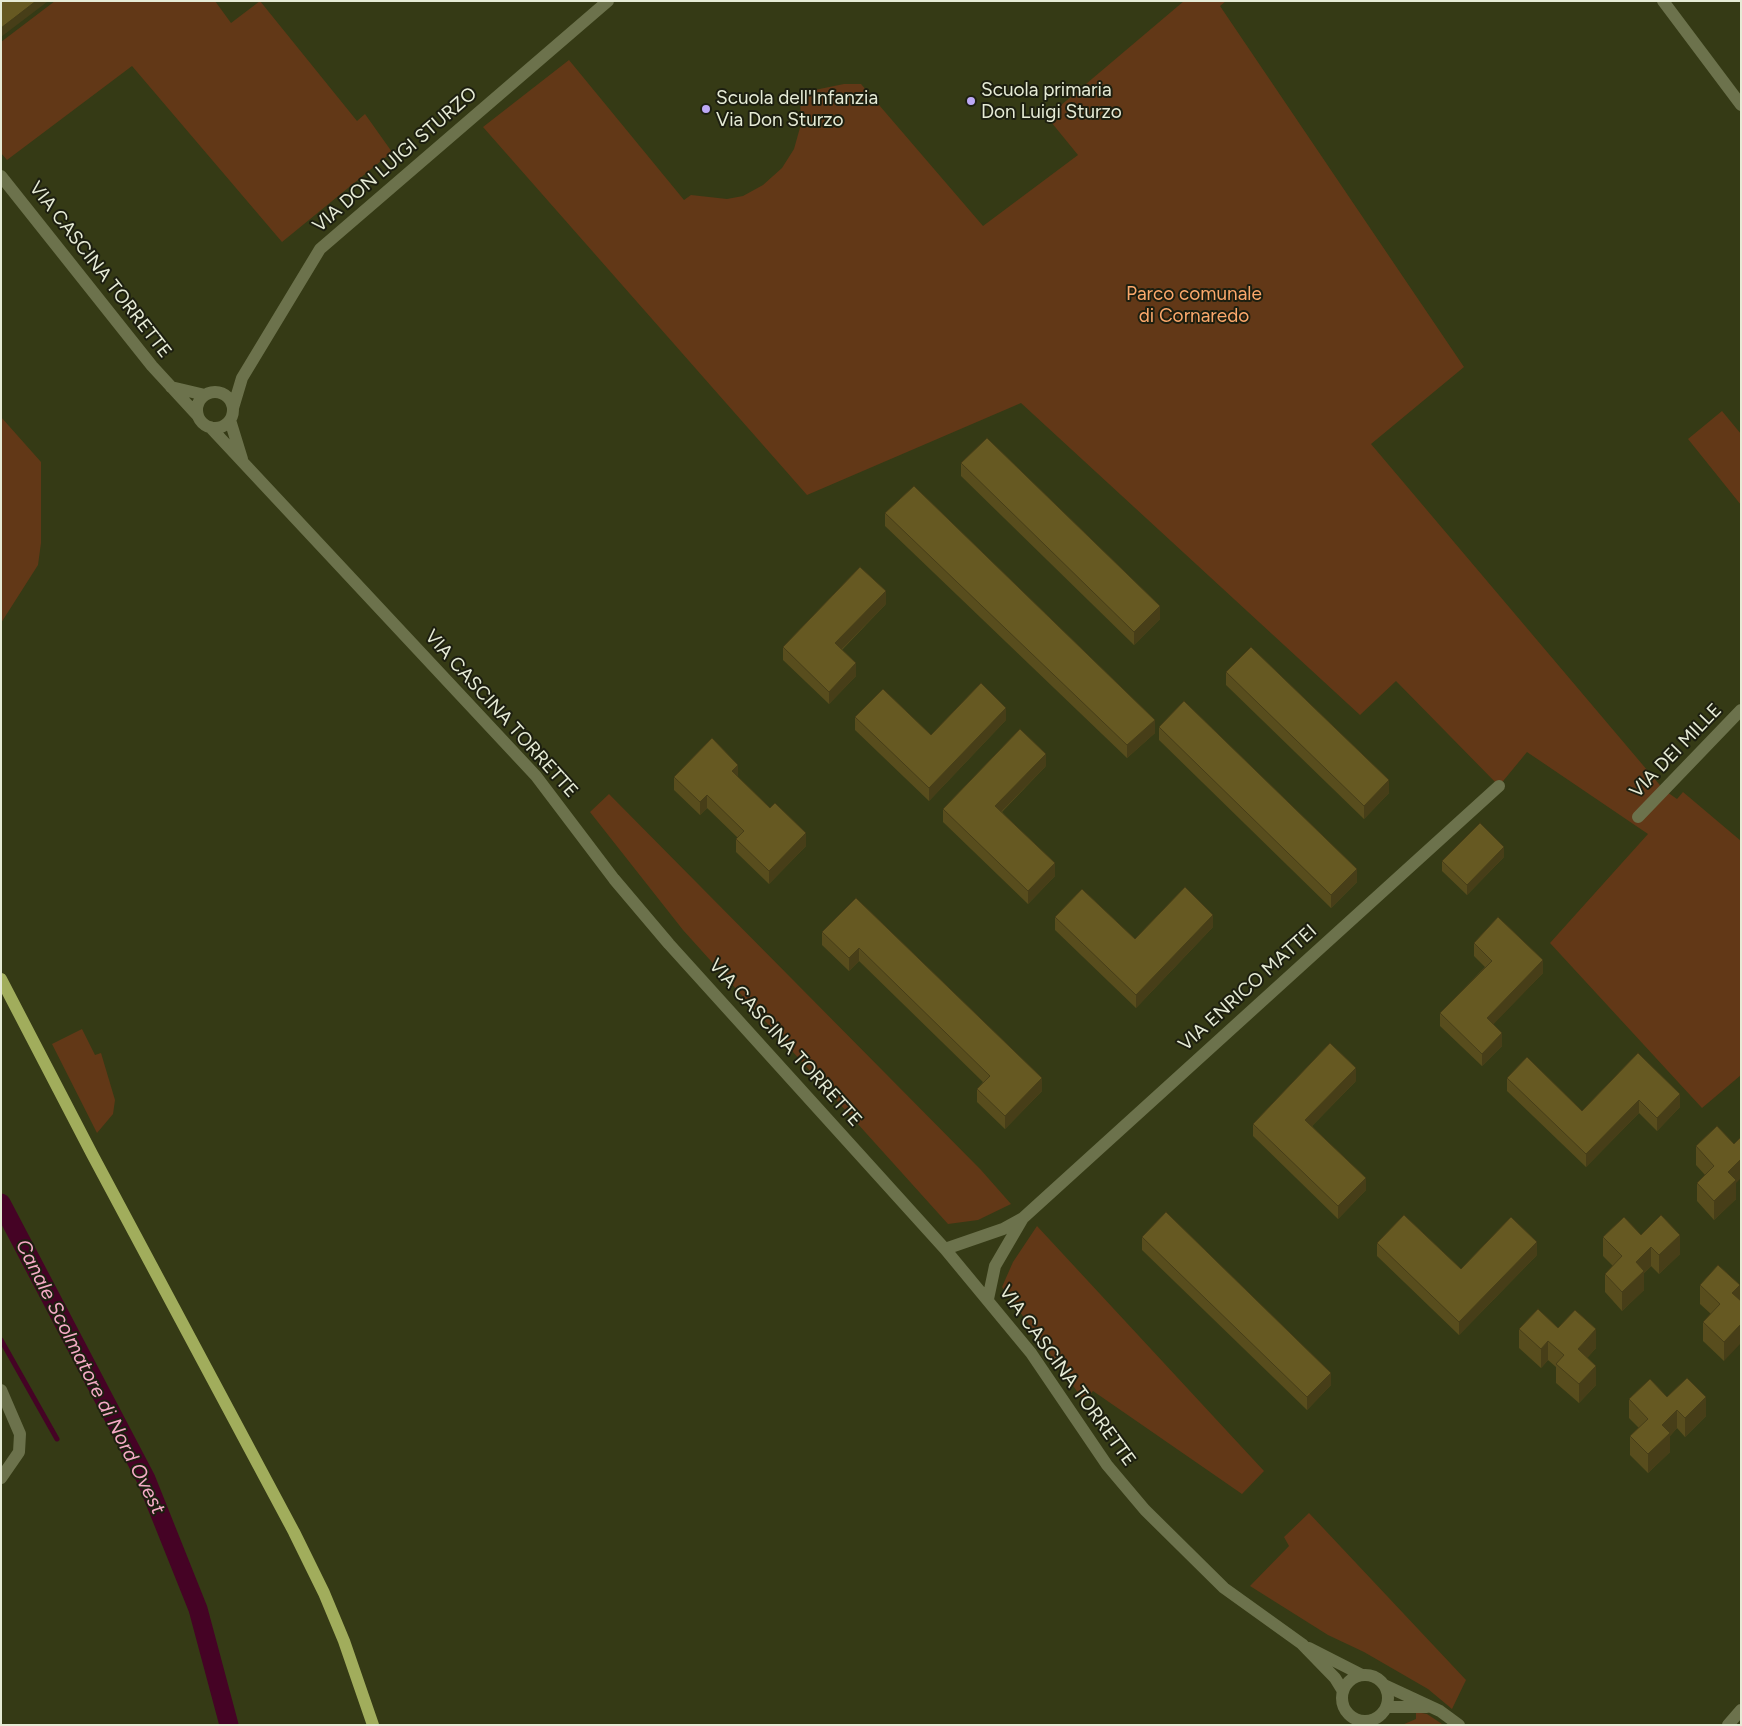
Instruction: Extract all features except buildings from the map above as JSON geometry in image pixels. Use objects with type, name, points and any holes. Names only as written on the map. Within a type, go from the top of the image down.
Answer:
[{"type":"main road","points":[[1,979],[92,1154],[294,1532],[324,1593],[344,1641],[373,1725]]},
{"type":"street","name":"VIA DON LUIGI STURZO","points":[[232,414],[242,378],[320,249],[608,1]]},
{"type":"street","points":[[1663,1],[1741,105]]},
{"type":"street","name":"VIA CASCINA TORRETTE","points":[[1,176],[171,387],[198,416]]},
{"type":"street","name":"VIA DON LUIGI STURZO","points":[[211,394],[242,378]]},
{"type":"street","name":"VIA CASCINA TORRETTE","points":[[171,387],[211,394]]},
{"type":"street","points":[[211,394],[228,397],[232,414],[221,427],[210,427],[201,421],[198,416],[198,404],[211,394]]},
{"type":"street","name":"VIA CASCINA TORRETTE","points":[[232,414],[242,461]]},
{"type":"street","name":"VIA CASCINA TORRETTE","points":[[210,427],[536,776],[614,879],[669,944],[945,1249],[1031,1353],[1107,1465],[1145,1510],[1224,1588],[1302,1644],[1362,1675]]},
{"type":"street","name":"VIA DEI MILLE","points":[[1638,817],[1741,710]]},
{"type":"street","name":"VIA ENRICO MATTEI","points":[[945,1249],[986,1236],[1023,1218],[1499,786]]},
{"type":"street","name":"VIA ENRICO MATTEI","points":[[988,1299],[995,1266],[1023,1218]]},
{"type":"street","points":[[1,1390],[20,1434],[19,1452],[3,1476]]},
{"type":"street","name":"VIA CASCINA TORRETTE","points":[[1302,1644],[1335,1678],[1343,1691]]},
{"type":"street","points":[[1345,1725],[1343,1691],[1350,1680],[1362,1675],[1375,1677],[1384,1685],[1430,1707],[1459,1725]]},
{"type":"street","points":[[1345,1708],[1355,1718],[1369,1722],[1382,1713],[1386,1707],[1387,1692],[1384,1685]]},
{"type":"street","points":[[1386,1707],[1430,1707]]},
{"type":"street","points":[[1728,1725],[1741,1710]]},
{"type":"green space","points":[[55,1],[215,1],[231,23],[260,1],[357,121],[365,114],[392,152],[282,242],[132,66],[7,160],[1,153],[1,42]]},
{"type":"green space","name":"Parco comunale di Cornaredo","points":[[1184,1],[1226,1],[1220,6],[1464,367],[1371,444],[1664,790],[1677,799],[1683,792],[1741,841],[1741,1075],[1702,1108],[1550,943],[1648,834],[1527,752],[1499,786],[1396,681],[1360,715],[1021,403],[807,495],[483,127],[569,60],[684,200],[691,195],[727,199],[743,196],[763,185],[782,168],[794,149],[801,124],[800,93],[844,84],[861,84],[983,226],[1078,155],[1047,117]]},
{"type":"green space","points":[[1722,411],[1741,434],[1741,505],[1688,439]]},
{"type":"green space","points":[[1,417],[41,462],[41,543],[38,565],[1,623]]},
{"type":"green space","points":[[609,794],[981,1170],[1011,1204],[978,1220],[948,1224],[683,930],[590,812]]},
{"type":"green space","points":[[82,1029],[95,1055],[101,1053],[115,1100],[113,1114],[97,1133],[52,1044]]},
{"type":"green space","points":[[1037,1226],[1264,1471],[1242,1494],[1093,1391],[1084,1401],[1002,1287],[1013,1262]]},
{"type":"green space","points":[[1309,1513],[1466,1680],[1452,1709],[1428,1689],[1364,1652],[1328,1635],[1250,1586],[1289,1546],[1284,1537]]},
{"type":"green space","points":[[1416,1712],[1427,1714],[1442,1724],[1402,1725],[1416,1719]]},
{"type":"waterway","name":"Canale Scolmatore di Nord Ovest","points":[[1,1203],[146,1479],[198,1609],[229,1725]]},
{"type":"waterway","points":[[1,1340],[57,1439]]},
{"type":"place","name":"Scuola primaria Don Luigi Sturzo","points":[[971,101]]},
{"type":"place","name":"Scuola dell'Infanzia Via Don Sturzo","points":[[706,109]]}]
